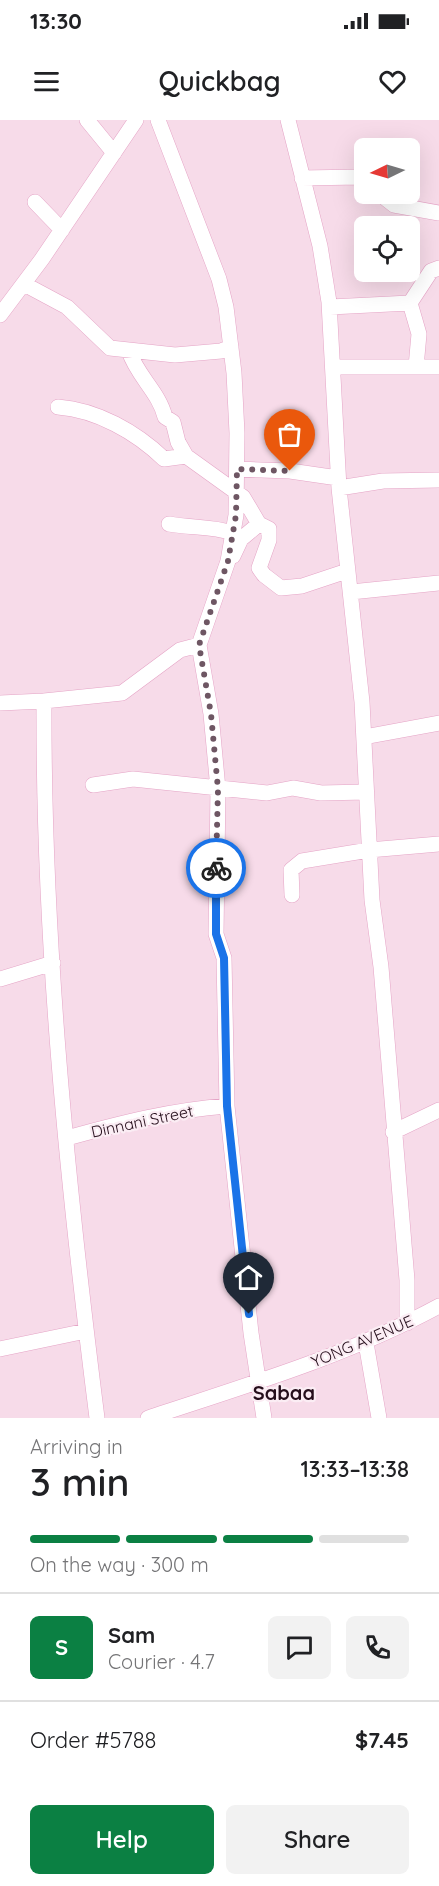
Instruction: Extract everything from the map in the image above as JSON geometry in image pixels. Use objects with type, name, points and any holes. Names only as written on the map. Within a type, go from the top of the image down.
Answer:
[{"type":"street","points":[[87,120],[114,153]]},
{"type":"street","points":[[3,304],[24,284],[136,120]]},
{"type":"street","points":[[158,120],[210,249],[226,307],[231,347],[237,469],[233,533],[228,561],[199,645],[211,714],[218,789],[216,934],[224,958],[227,1106],[257,1382],[264,1418]]},
{"type":"street","points":[[288,120],[320,246],[330,307],[338,483],[351,592],[364,737],[369,850],[406,1280],[407,1323]]},
{"type":"street","points":[[302,178],[354,177]]},
{"type":"street","points":[[35,202],[62,230]]},
{"type":"street","points":[[393,204],[439,213]]},
{"type":"street","points":[[416,367],[419,334],[410,303],[430,271],[439,267]]},
{"type":"street","points":[[24,284],[67,308],[110,348],[175,356],[221,351],[231,347]]},
{"type":"street","points":[[330,307],[410,303]]},
{"type":"street","points":[[129,351],[133,364],[143,380],[162,401],[165,417],[173,422],[178,442],[186,456],[243,497],[259,524],[268,529],[269,540],[259,568],[264,575],[281,588],[302,586],[347,571]]},
{"type":"street","points":[[334,367],[439,367]]},
{"type":"street","points":[[58,407],[71,408],[128,430],[164,459],[186,456]]},
{"type":"street","points":[[237,469],[290,471],[338,483],[439,480]]},
{"type":"street","points":[[169,524],[185,527],[216,527],[233,533]]},
{"type":"street","points":[[228,561],[241,539],[259,524]]},
{"type":"street","points":[[351,592],[439,583]]},
{"type":"street","points":[[0,703],[122,693],[180,650],[199,645]]},
{"type":"street","points":[[44,701],[57,1045],[97,1418]]},
{"type":"street","points":[[364,737],[439,723]]},
{"type":"street","points":[[93,785],[112,784],[133,779],[267,793],[293,788],[321,793],[366,792]]},
{"type":"street","points":[[292,895],[291,870],[302,861],[369,850],[439,844]]},
{"type":"street","points":[[0,979],[53,963]]},
{"type":"street","name":"Dinnani Street","points":[[67,1138],[144,1117],[185,1109],[227,1106]]},
{"type":"street","points":[[393,1132],[439,1110]]},
{"type":"street","name":"YONG AVENUE","points":[[148,1418],[169,1415],[366,1343],[439,1306]]},
{"type":"street","points":[[0,1349],[86,1331]]},
{"type":"street","points":[[366,1343],[379,1418]]},
{"type":"way so far","points":[[216,868],[218,789],[211,714],[199,645],[228,561],[236,515],[237,469],[290,471]]},
{"type":"district","name":"Sabaa","points":[[284,1393]]},
{"type":"route","points":[[216,868],[218,898],[216,934],[224,958],[227,1106],[249,1314]]}]
